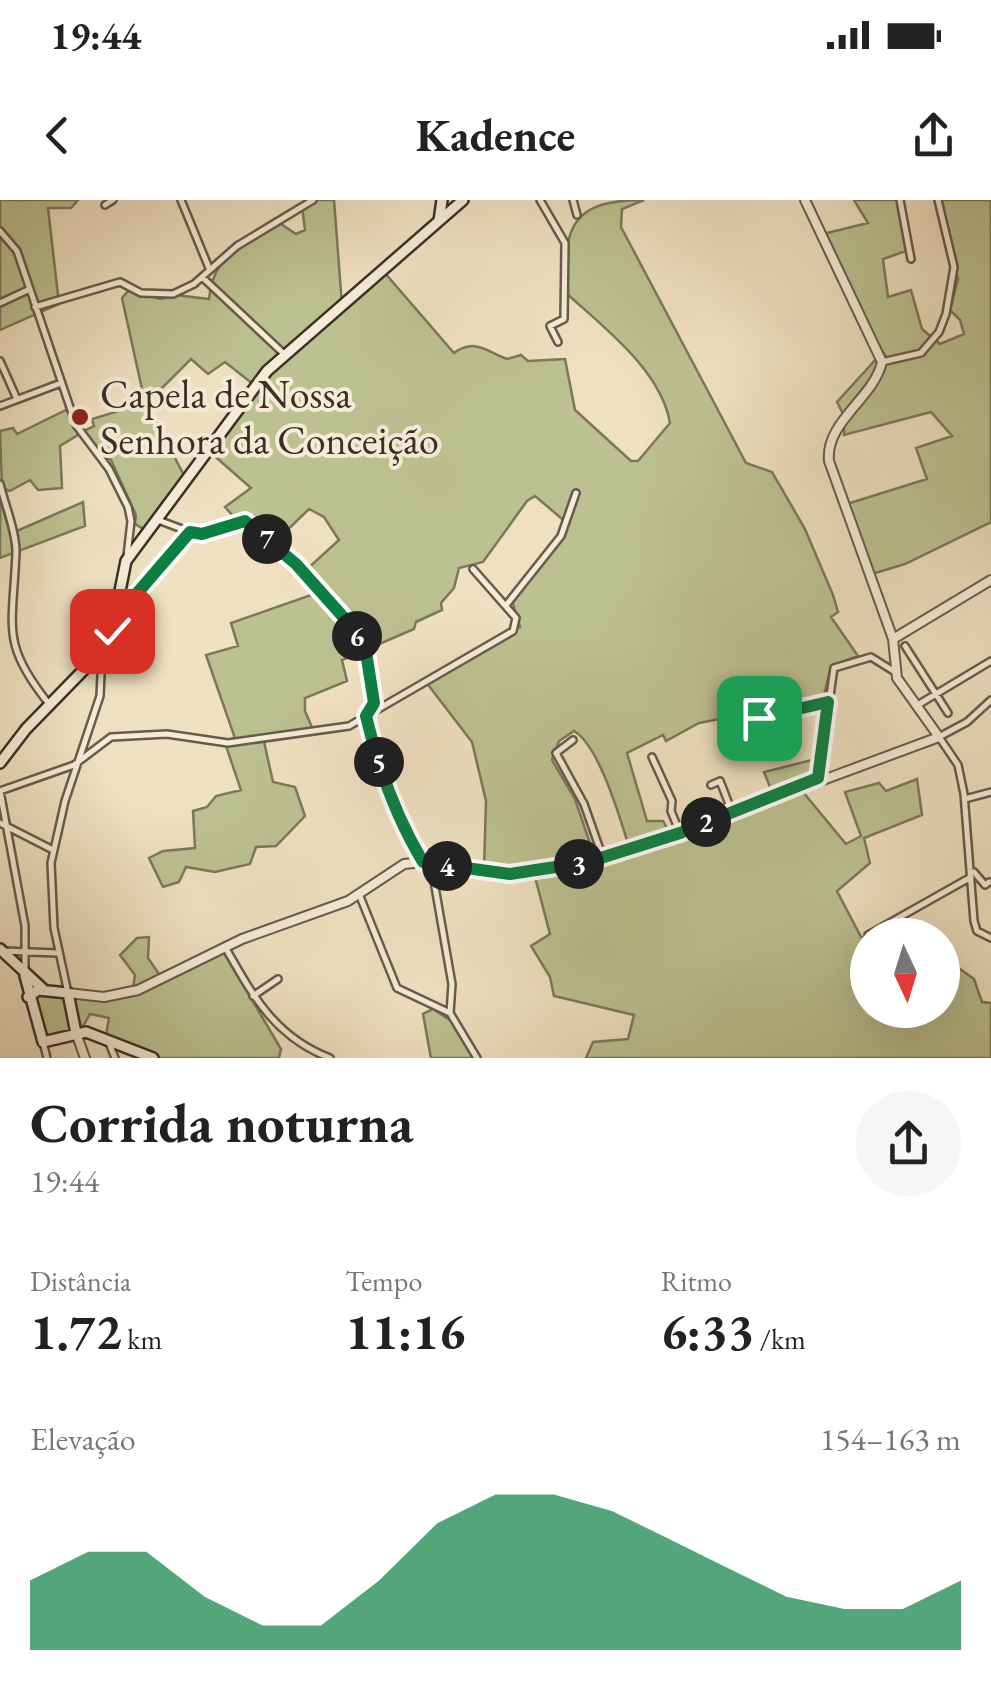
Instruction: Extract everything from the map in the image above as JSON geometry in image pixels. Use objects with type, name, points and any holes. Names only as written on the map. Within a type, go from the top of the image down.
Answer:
[{"type":"main road","points":[[439,221],[442,200]]},
{"type":"main road","points":[[0,763],[102,651],[114,620],[126,561],[283,353],[463,200]]},
{"type":"main road","points":[[2,950],[43,990],[68,993],[76,1034]]},
{"type":"main road","points":[[25,976],[43,1042],[86,1032],[153,1058]]},
{"type":"main road","points":[[28,997],[43,990]]},
{"type":"street","points":[[105,205],[113,200]]},
{"type":"street","points":[[181,200],[209,268]]},
{"type":"street","points":[[35,307],[120,282],[141,294],[173,294],[313,200]]},
{"type":"street","points":[[540,200],[565,242],[564,318],[550,326],[558,342]]},
{"type":"street","points":[[573,200],[577,215]]},
{"type":"street","points":[[805,200],[882,362],[878,375],[832,438],[828,452],[893,639],[895,672]]},
{"type":"street","points":[[900,200],[911,260]]},
{"type":"street","points":[[882,362],[921,353],[938,332],[948,307],[954,267],[938,200]]},
{"type":"street","points":[[0,231],[17,251],[83,438],[109,469],[128,507],[131,539],[126,561]]},
{"type":"street","points":[[202,277],[283,353]]},
{"type":"street","points":[[0,303],[30,289]]},
{"type":"street","points":[[0,361],[4,380],[16,398]]},
{"type":"street","points":[[0,406],[61,383]]},
{"type":"street","points":[[0,484],[16,550],[4,612]]},
{"type":"street","points":[[506,604],[562,536],[576,493]]},
{"type":"street","points":[[158,520],[202,534],[245,521],[296,564],[362,643],[368,714],[394,806],[427,863],[452,984],[450,1012],[477,1058]]},
{"type":"street","points":[[114,620],[190,532]]},
{"type":"street","points":[[25,976],[26,950],[0,791],[61,770],[111,738],[167,734],[228,743],[327,732],[368,714],[513,631],[516,618],[473,569]]},
{"type":"street","points":[[893,639],[991,580]]},
{"type":"street","points":[[2,632],[10,660]]},
{"type":"street","points":[[905,646],[948,714]]},
{"type":"street","points":[[102,651],[100,696],[53,850],[50,877],[58,953],[68,993],[126,994],[225,947],[359,894],[399,867],[427,863],[510,874],[603,858],[938,737],[967,722],[991,700]]},
{"type":"street","points":[[818,778],[834,668],[871,658],[895,672],[958,765],[965,799],[977,931],[991,938]]},
{"type":"street","points":[[916,706],[991,661]]},
{"type":"street","points":[[20,681],[50,704]]},
{"type":"street","points":[[748,722],[828,702]]},
{"type":"street","points":[[572,740],[556,752],[584,804],[603,858]]},
{"type":"street","points":[[652,757],[672,801],[671,811],[680,833]]},
{"type":"street","points":[[711,785],[720,781],[732,812]]},
{"type":"street","points":[[965,799],[991,792]]},
{"type":"street","points":[[0,823],[53,850]]},
{"type":"street","points":[[973,874],[985,885],[989,882]]},
{"type":"street","points":[[897,918],[973,874]]},
{"type":"street","points":[[359,894],[397,988],[423,1004],[450,1012]]},
{"type":"street","points":[[225,947],[267,1018],[308,1050],[330,1058]]},
{"type":"street","points":[[2,950],[58,953]]},
{"type":"street","points":[[253,996],[278,978]]},
{"type":"street","points":[[76,1034],[84,1058]]},
{"type":"street","points":[[108,1040],[116,1058]]},
{"type":"street","points":[[43,1042],[47,1058]]},
{"type":"green space","points":[[0,200],[78,200],[71,208],[48,208],[59,304],[0,330]]},
{"type":"green space","points":[[313,200],[334,200],[342,305],[384,272],[454,353],[474,346],[507,359],[521,355],[528,361],[565,359],[575,410],[631,461],[638,461],[670,423],[664,404],[643,367],[565,292],[565,269],[571,233],[588,211],[620,201],[644,200],[622,209],[621,227],[746,463],[772,472],[805,529],[833,595],[838,612],[831,617],[858,656],[831,666],[824,695],[746,721],[740,715],[699,723],[666,741],[663,735],[627,753],[647,821],[663,821],[673,839],[774,797],[764,772],[812,760],[816,767],[803,792],[846,844],[861,836],[845,792],[879,783],[886,791],[917,779],[922,815],[864,838],[870,863],[837,891],[851,918],[850,1028],[960,1028],[960,969],[974,979],[982,1002],[991,1003],[991,1058],[586,1058],[593,1042],[628,1039],[634,1015],[554,996],[550,977],[531,946],[550,934],[535,877],[512,881],[509,872],[484,869],[486,801],[472,742],[426,682],[520,627],[511,597],[543,562],[568,524],[535,496],[527,501],[483,562],[459,568],[454,588],[441,603],[442,610],[416,622],[414,629],[342,660],[347,681],[305,698],[305,711],[314,732],[263,737],[273,782],[295,787],[305,816],[276,846],[256,847],[250,864],[215,872],[186,867],[179,882],[163,887],[149,858],[163,851],[195,848],[193,811],[207,807],[216,796],[241,790],[226,746],[237,744],[206,655],[238,646],[231,623],[317,593],[306,570],[339,540],[324,517],[309,509],[275,542],[235,518],[225,507],[251,488],[211,453],[258,388],[225,362],[208,374],[191,359],[146,404],[185,477],[147,531],[135,524],[136,515],[111,460],[100,454],[84,431],[94,426],[92,419],[145,403],[122,298],[128,291],[161,299],[176,295],[209,299],[217,271],[232,252],[281,224],[296,234],[305,230],[302,206]],"holes":[[[574,731],[592,752],[609,786],[631,853],[597,864],[575,799],[552,760],[559,741]]]},
{"type":"green space","points":[[854,200],[898,200],[906,251],[883,259],[888,297],[911,290],[922,329],[940,344],[964,334],[960,320],[950,310],[958,279],[939,207],[942,200],[991,200],[991,522],[905,564],[869,575],[846,521],[847,504],[927,479],[916,448],[952,436],[931,412],[844,435],[844,416],[837,402],[877,358],[885,355],[851,299],[826,239],[827,233],[868,223]]},
{"type":"green space","points":[[68,409],[78,435],[60,446],[62,488],[38,490],[30,480],[10,491],[2,488],[0,431],[13,428],[17,434]]},
{"type":"green space","points":[[0,498],[10,534],[83,502],[85,526],[0,558]]},
{"type":"green space","points":[[149,937],[148,958],[163,980],[223,951],[281,1049],[279,1058],[160,1058],[106,1035],[109,1018],[90,1014],[82,1028],[45,1036],[28,997],[43,993],[132,994],[135,975],[120,955],[137,938]]},
{"type":"green space","points":[[433,1009],[453,1022],[474,1058],[431,1058],[423,1014]]},
{"type":"place","name":"Capela de Nossa Senhora da Conceição","points":[[80,417]]},
{"type":"route","points":[[112,631],[114,620],[190,532],[202,534],[245,521],[296,564],[362,643],[374,703],[366,716],[372,741],[394,806],[423,862],[506,874],[530,874],[603,858],[680,833],[818,778],[828,702],[759,718]]}]
